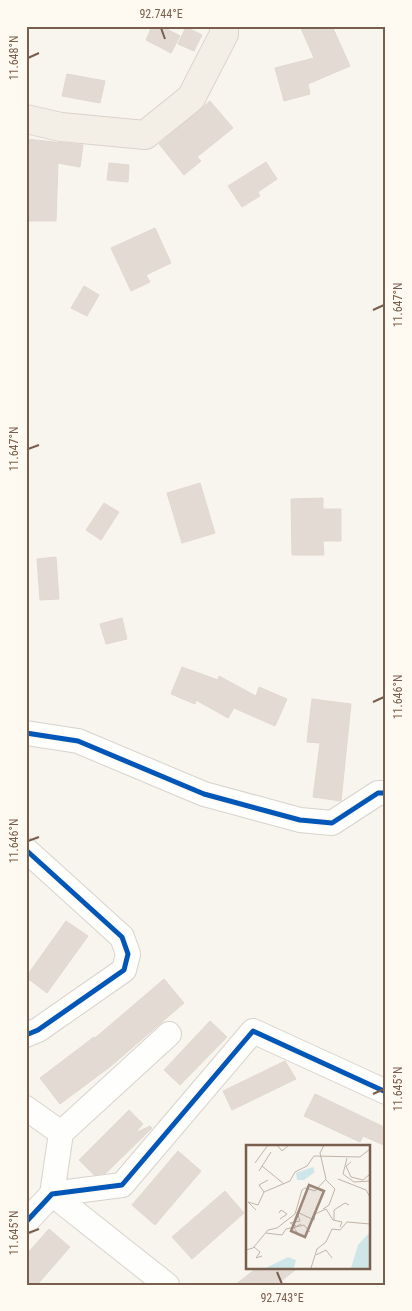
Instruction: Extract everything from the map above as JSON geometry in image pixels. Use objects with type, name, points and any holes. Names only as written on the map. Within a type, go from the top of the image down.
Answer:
[{"type":"main road","points":[[26,119],[61,127],[145,135],[191,98],[224,34],[224,26]]},
{"type":"street","points":[[26,734],[78,741],[204,794],[300,820],[332,823],[378,793],[386,793]]},
{"type":"street","points":[[26,850],[122,937],[128,954],[124,970],[38,1030],[26,1034]]},
{"type":"street","points":[[52,1194],[122,1185],[254,1031],[386,1092]]},
{"type":"street","points":[[26,1222],[52,1194],[61,1133],[168,1034]]},
{"type":"street","points":[[26,1108],[61,1133]]},
{"type":"street","points":[[52,1194],[168,1285]]},
{"type":"building","points":[[152,26],[161,26],[180,36],[171,53],[146,40]]},
{"type":"building","points":[[300,26],[332,26],[350,66],[308,84],[310,94],[284,101],[275,68],[314,58]]},
{"type":"building","points":[[186,27],[202,35],[194,51],[178,44]]},
{"type":"building","points":[[67,74],[105,81],[100,103],[62,96]]},
{"type":"building","points":[[210,101],[233,128],[197,157],[201,161],[184,175],[159,144]]},
{"type":"building","points":[[26,139],[83,145],[80,167],[58,163],[56,221],[26,221]]},
{"type":"building","points":[[266,162],[277,179],[258,192],[260,196],[242,207],[228,186]]},
{"type":"building","points":[[109,163],[129,165],[128,182],[107,180]]},
{"type":"building","points":[[155,228],[171,263],[146,275],[150,282],[131,291],[111,248]]},
{"type":"building","points":[[84,286],[99,295],[87,316],[71,308]]},
{"type":"building","points":[[200,483],[215,533],[182,543],[167,493]]},
{"type":"building","points":[[323,498],[323,509],[341,509],[341,541],[323,541],[324,555],[292,555],[291,499]]},
{"type":"building","points":[[104,503],[119,512],[101,540],[86,530]]},
{"type":"building","points":[[56,557],[59,599],[40,600],[37,559]]},
{"type":"building","points":[[122,618],[127,639],[106,644],[100,624]]},
{"type":"building","points":[[182,667],[218,680],[219,676],[256,696],[259,687],[287,699],[275,726],[234,708],[228,718],[196,700],[195,704],[171,694]]},
{"type":"building","points":[[312,699],[351,704],[341,801],[313,797],[320,743],[307,742]]},
{"type":"building","points":[[66,921],[88,936],[47,993],[26,977]]},
{"type":"building","points":[[164,979],[184,1003],[111,1066],[60,1104],[40,1078],[95,1038]]},
{"type":"building","points":[[210,1021],[227,1037],[180,1085],[164,1070]]},
{"type":"building","points":[[285,1061],[296,1079],[232,1110],[223,1091]]},
{"type":"building","points":[[315,1094],[386,1128],[386,1146],[363,1136],[360,1142],[304,1116]]},
{"type":"building","points":[[129,1110],[143,1124],[135,1133],[150,1126],[152,1128],[106,1173],[94,1175],[79,1160]]},
{"type":"building","points":[[178,1151],[201,1171],[155,1225],[132,1205]]},
{"type":"building","points":[[225,1191],[244,1213],[192,1259],[172,1237]]},
{"type":"building","points":[[49,1229],[70,1247],[37,1285],[26,1285],[26,1255]]},
{"type":"building","points":[[257,1268],[298,1268],[276,1285],[235,1285]]},
{"type":"cycle path","points":[[26,733],[78,741],[204,794],[300,820],[332,823],[378,793],[386,793]]},
{"type":"cycle path","points":[[26,850],[122,937],[128,954],[124,970],[38,1030],[26,1035]]},
{"type":"cycle path","points":[[26,1222],[52,1194],[122,1185],[253,1031],[386,1092]]}]
